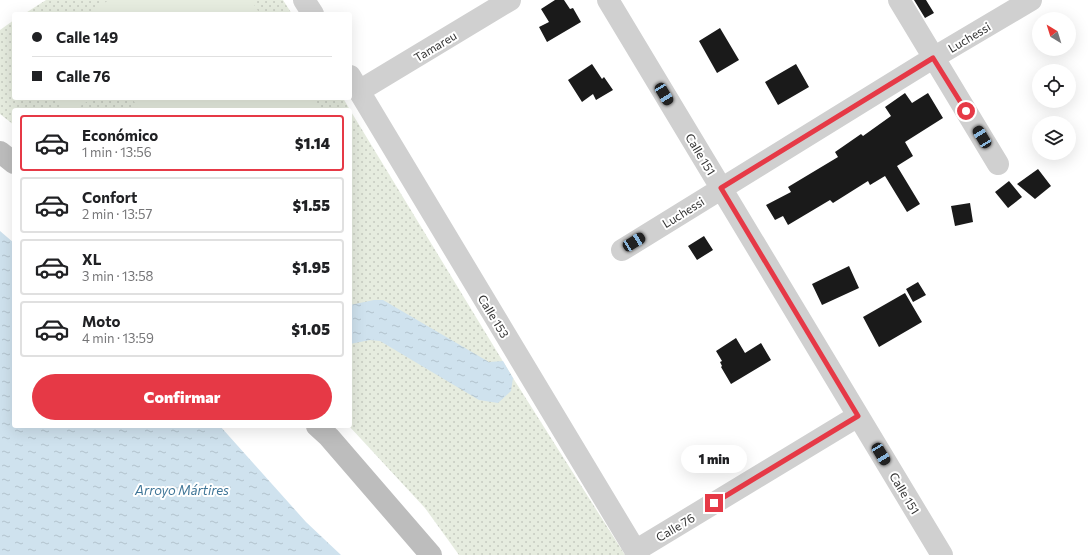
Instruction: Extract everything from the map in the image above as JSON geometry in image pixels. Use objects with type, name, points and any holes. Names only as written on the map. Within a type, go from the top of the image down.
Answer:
[{"type":"main road","points":[[0,152],[12,161]]},
{"type":"main road","points":[[319,428],[329,437],[431,555]]},
{"type":"street","points":[[304,0],[312,12]]},
{"type":"street","name":"Tamareu","points":[[354,84],[510,0]]},
{"type":"street","name":"Calle 151","points":[[608,0],[942,555]]},
{"type":"street","points":[[899,0],[998,164]]},
{"type":"street","name":"Luchessi","points":[[622,250],[933,58],[1031,0]]},
{"type":"street","name":"Calle 153","points":[[354,84],[637,553]]},
{"type":"street","name":"Calle 76","points":[[637,553],[858,416]]},
{"type":"shaded area","points":[[46,0],[283,0],[291,12],[27,12]]},
{"type":"shaded area","points":[[109,0],[251,0],[259,12],[90,12]]},
{"type":"shaded area","points":[[12,21],[12,100],[344,100],[349,108],[12,108],[12,123],[0,114],[0,30]]},
{"type":"shaded area","points":[[59,100],[90,100],[77,108],[64,108]]},
{"type":"shaded area","points":[[133,100],[314,100],[319,108],[138,108]]},
{"type":"shaded area","points":[[352,113],[513,378],[625,555],[459,555],[425,508],[351,428]]},
{"type":"water","name":"Arroyo Mártires","points":[[0,231],[12,241],[12,428],[222,428],[306,522],[341,555],[0,555]]},
{"type":"water","points":[[374,300],[383,300],[489,362],[503,361],[513,378],[511,391],[498,403],[479,400],[380,341],[370,340],[352,344],[352,305]]},
{"type":"building","points":[[555,0],[564,0],[570,9],[573,8],[581,22],[547,42],[539,27],[549,22],[541,9]]},
{"type":"building","points":[[914,0],[926,0],[934,13],[925,18]]},
{"type":"building","points":[[720,28],[739,60],[717,73],[699,41]]},
{"type":"building","points":[[592,64],[602,79],[604,77],[613,90],[596,100],[593,94],[582,102],[568,80]]},
{"type":"building","points":[[796,64],[809,87],[778,105],[765,82]]},
{"type":"building","points":[[905,93],[912,103],[928,93],[943,118],[905,142],[913,156],[897,166],[920,204],[907,212],[885,176],[870,185],[868,181],[833,203],[830,200],[788,225],[783,216],[775,220],[766,205],[791,192],[788,187],[838,157],[835,152],[861,134],[863,136],[891,116],[885,107]]},
{"type":"building","points":[[1038,169],[1051,186],[1035,199],[1017,184]]},
{"type":"building","points":[[1009,181],[1022,197],[1008,208],[995,192]]},
{"type":"building","points":[[970,203],[973,222],[955,226],[951,206]]},
{"type":"building","points":[[704,236],[713,250],[697,260],[688,246]]},
{"type":"building","points":[[849,266],[859,288],[822,305],[812,284]]},
{"type":"building","points":[[918,282],[926,295],[913,302],[906,289]]},
{"type":"building","points":[[905,293],[922,322],[879,347],[863,317]]},
{"type":"building","points":[[736,338],[745,353],[761,343],[771,360],[731,384],[721,367],[720,362],[722,361],[716,351]]},
{"type":"route","points":[[714,503],[858,416],[721,188],[933,58],[966,111]]}]
